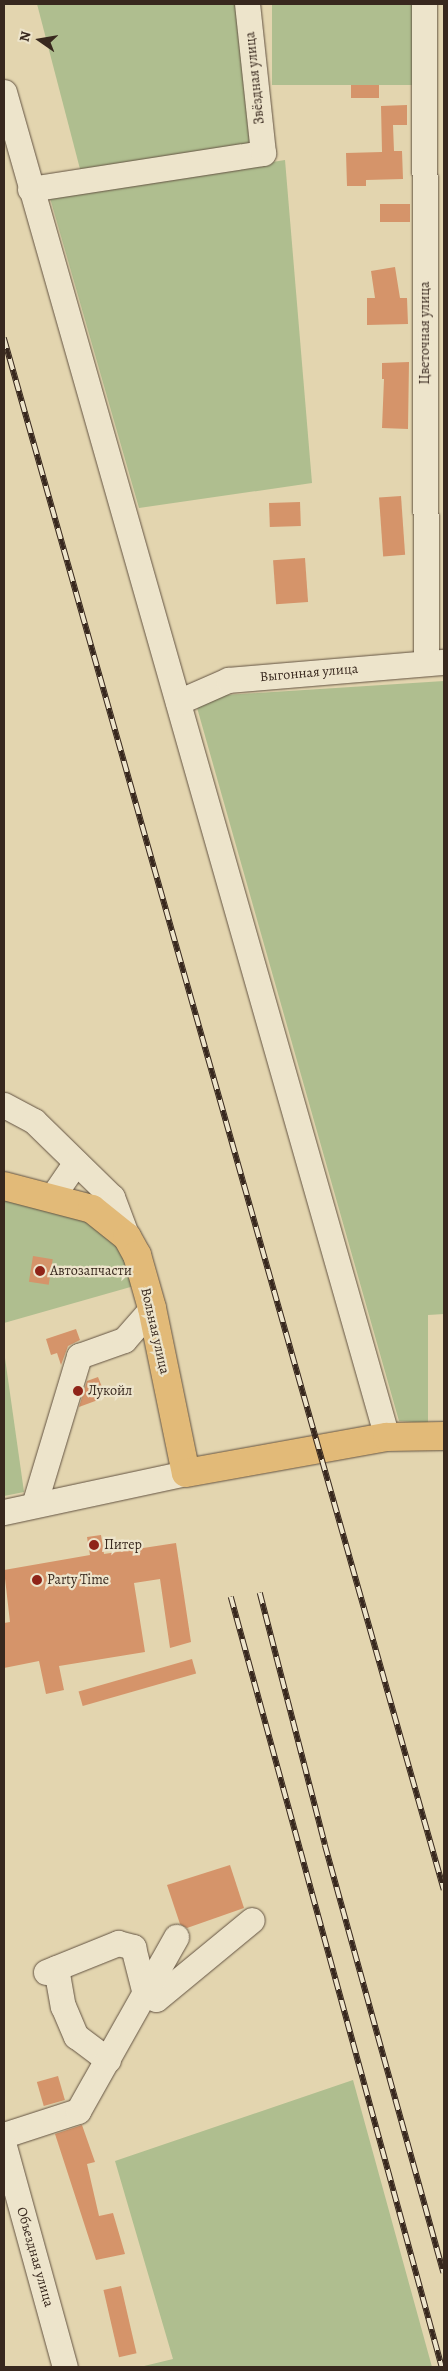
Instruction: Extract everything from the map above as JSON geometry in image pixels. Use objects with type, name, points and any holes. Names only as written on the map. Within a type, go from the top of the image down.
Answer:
[{"type":"main road","name":"Вольная улица","points":[[4,1186],[92,1209],[127,1236],[137,1255],[152,1308],[186,1473]]},
{"type":"main road","points":[[186,1473],[387,1437],[444,1436]]},
{"type":"street","name":"Звёздная улица","points":[[30,189],[263,153],[247,4]]},
{"type":"street","name":"Цветочная улица","points":[[424,4],[435,662]]},
{"type":"street","points":[[4,92],[30,189],[387,1437]]},
{"type":"street","name":"Выгонная улица","points":[[178,702],[228,680],[435,662]]},
{"type":"street","points":[[4,1106],[34,1121],[112,1197],[127,1236]]},
{"type":"street","points":[[52,1197],[76,1162]]},
{"type":"street","points":[[34,1505],[78,1356],[124,1340],[152,1308]]},
{"type":"street","points":[[4,1512],[186,1473]]},
{"type":"street","points":[[145,1994],[156,1998],[252,1920]]},
{"type":"street","points":[[4,2135],[78,2111],[176,1937]]},
{"type":"street","points":[[108,2060],[76,2036],[63,2006],[51,1970],[118,1943],[133,1947],[145,1994]]},
{"type":"street","name":"Объездная улица","points":[[4,2146],[65,2367]]},
{"type":"street","points":[[51,2367],[57,2338]]},
{"type":"green space","points":[[37,4],[240,4],[254,146],[80,169]]},
{"type":"green space","points":[[272,4],[416,4],[416,85],[272,85]]},
{"type":"green space","points":[[285,160],[312,483],[139,508],[50,198]]},
{"type":"green space","points":[[444,681],[444,1314],[428,1315],[428,1423],[399,1421],[194,697]]},
{"type":"green space","points":[[4,1199],[59,1211],[110,1229],[126,1251],[134,1286],[4,1323]]},
{"type":"green space","points":[[4,1351],[24,1492],[4,1496]]},
{"type":"green space","points":[[353,2080],[432,2367],[140,2367],[173,2359],[115,2161]]},
{"type":"building","points":[[351,85],[379,85],[379,98],[351,98]]},
{"type":"building","points":[[407,105],[407,125],[393,125],[394,151],[402,151],[403,179],[366,180],[366,186],[347,186],[346,153],[382,152],[381,106]]},
{"type":"building","points":[[380,204],[410,204],[410,222],[380,222]]},
{"type":"building","points":[[395,267],[400,298],[407,298],[408,324],[367,325],[367,298],[375,298],[371,271]]},
{"type":"building","points":[[409,362],[408,429],[382,428],[384,379],[382,379],[382,363]]},
{"type":"building","points":[[401,496],[405,555],[383,556],[379,498]]},
{"type":"building","points":[[300,502],[301,526],[270,527],[269,503]]},
{"type":"building","points":[[305,558],[308,602],[276,604],[273,560]]},
{"type":"building","name":"Автозапчасти","points":[[33,1256],[53,1259],[49,1285],[29,1282]]},
{"type":"building","points":[[76,1329],[80,1340],[68,1346],[61,1365],[57,1353],[51,1355],[46,1339]]},
{"type":"building","points":[[98,1377],[106,1397],[79,1407],[87,1381]]},
{"type":"building","points":[[101,1535],[104,1554],[176,1543],[191,1642],[170,1648],[160,1579],[134,1583],[145,1652],[59,1666],[64,1690],[46,1694],[39,1661],[4,1668],[4,1623],[10,1622],[4,1570],[90,1555],[87,1537]]},
{"type":"building","points":[[192,1659],[196,1673],[83,1706],[79,1692]]},
{"type":"building","points":[[230,1865],[244,1908],[187,1928],[180,1924],[167,1885]]},
{"type":"building","points":[[58,2076],[65,2100],[44,2106],[37,2082]]},
{"type":"building","points":[[82,2125],[95,2162],[87,2164],[99,2216],[113,2213],[125,2254],[96,2260],[55,2134]]},
{"type":"building","points":[[121,2286],[137,2353],[119,2357],[103,2290]]},
{"type":"railway","points":[[4,338],[444,1890]]},
{"type":"railway","points":[[260,1593],[325,1845],[444,2273]]},
{"type":"railway","points":[[231,1597],[442,2367]]},
{"type":"place","name":"Автозапчасти","points":[[40,1271]]},
{"type":"place","name":"Лукойл","points":[[78,1391]]},
{"type":"place","name":"Питер","points":[[94,1545]]},
{"type":"place","name":"Party Time","points":[[37,1580]]}]
